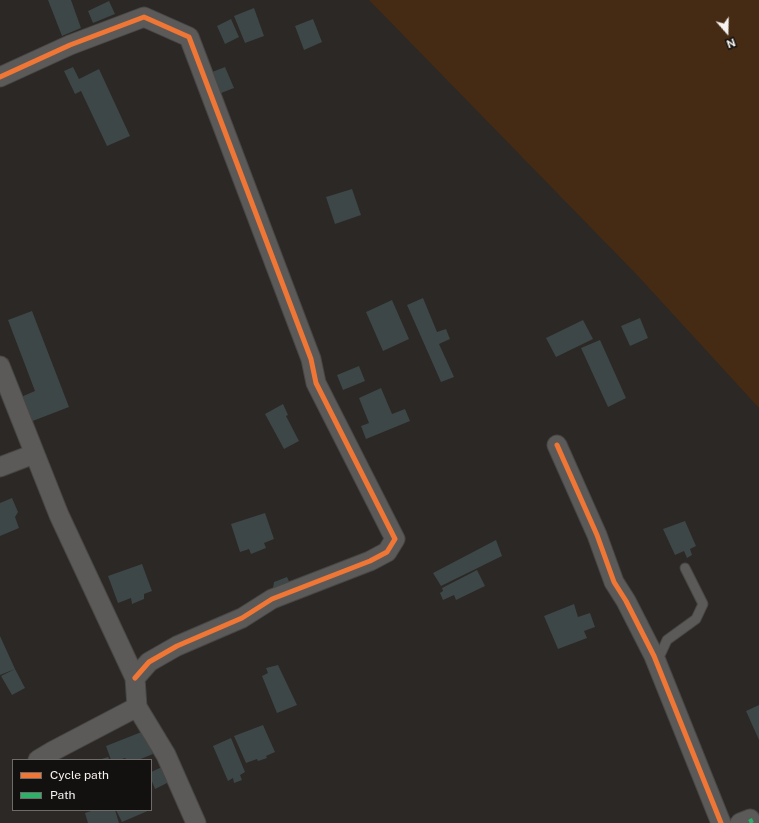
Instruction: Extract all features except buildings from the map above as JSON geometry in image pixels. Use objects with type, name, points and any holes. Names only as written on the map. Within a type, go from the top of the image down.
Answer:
[{"type":"street","points":[[0,77],[70,45],[144,17],[189,37],[310,359],[316,383],[395,539],[387,552],[370,561],[272,599],[242,618],[177,646],[149,662],[135,678]]},
{"type":"street","points":[[0,366],[59,515],[135,678],[137,707],[166,755],[196,823]]},
{"type":"street","points":[[557,445],[597,535],[614,582],[626,601],[654,656],[721,823]]},
{"type":"street","points":[[0,467],[34,454]]},
{"type":"street","points":[[40,759],[137,707]]},
{"type":"lane","points":[[654,656],[661,653],[667,640],[696,619],[703,604],[686,568]]},
{"type":"shaded area","points":[[369,0],[759,0],[759,408],[638,276]]},
{"type":"marked path","points":[[750,819],[752,823]]},
{"type":"cycle path","points":[[0,77],[70,45],[144,17],[189,37],[311,359],[316,383],[395,539],[387,552],[370,561],[272,599],[242,618],[177,646],[149,662],[135,678]]},
{"type":"cycle path","points":[[557,445],[597,535],[614,582],[626,601],[654,656],[721,823]]}]
